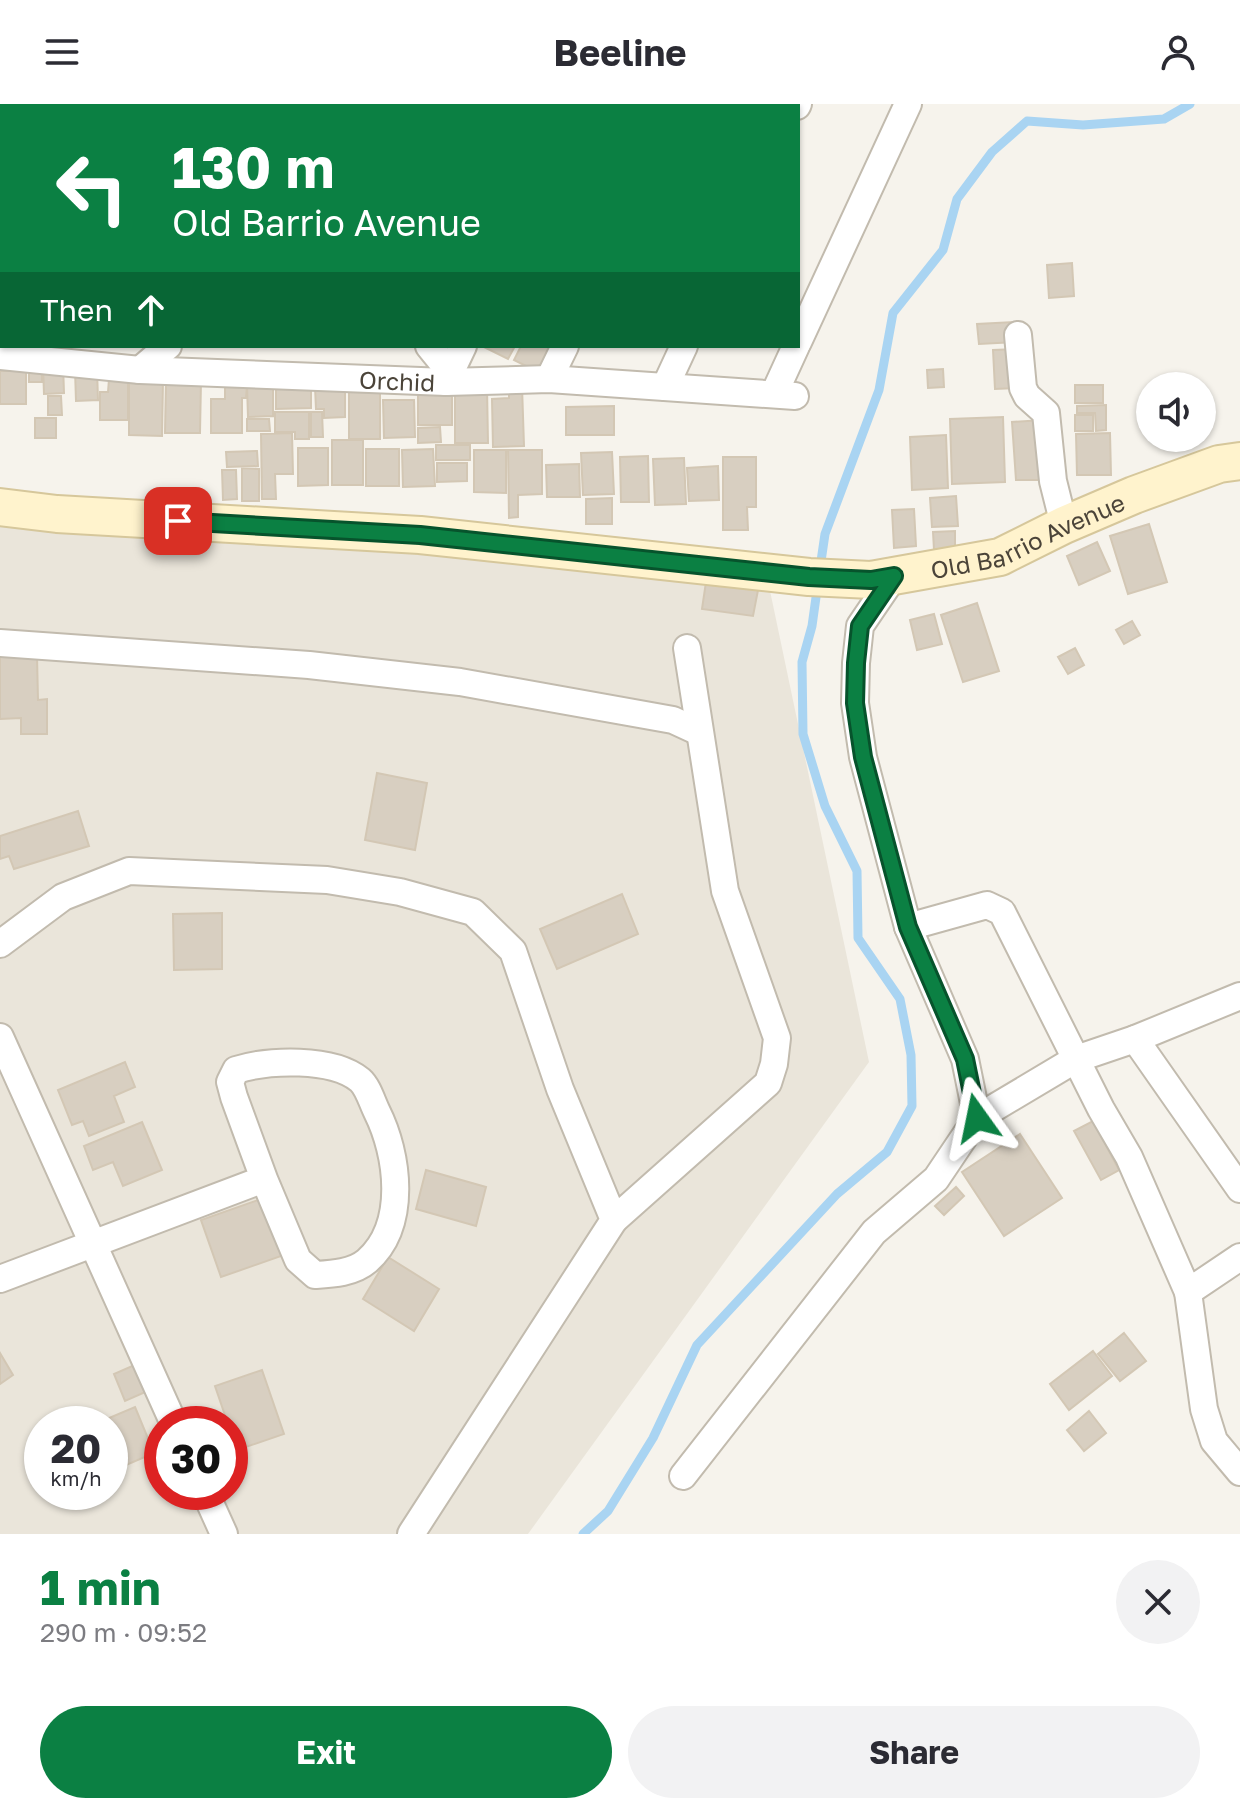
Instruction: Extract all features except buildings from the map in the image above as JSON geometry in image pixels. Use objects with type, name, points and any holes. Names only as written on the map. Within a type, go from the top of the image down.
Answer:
[{"type":"street","points":[[800,338],[908,104]]},
{"type":"street","points":[[1018,335],[1023,388],[1027,396],[1046,413],[1053,481],[1064,525]]},
{"type":"street","points":[[140,370],[166,348]]},
{"type":"street","points":[[430,348],[448,377]]},
{"type":"street","points":[[448,377],[462,348]]},
{"type":"street","points":[[549,379],[564,348]]},
{"type":"street","points":[[665,387],[683,348]]},
{"type":"street","name":"Orchid","points":[[0,356],[140,370],[549,379],[784,395],[796,348]]},
{"type":"street","name":"Old Barrio Avenue","points":[[0,507],[57,514],[420,535],[809,577],[882,578],[1000,557],[1134,495],[1219,464],[1240,461]]},
{"type":"street","points":[[882,578],[860,626],[856,663],[855,703],[863,757],[908,927],[965,1059],[977,1118]]},
{"type":"street","points":[[0,643],[309,665],[460,682],[673,720],[699,732]]},
{"type":"street","points":[[411,1534],[614,1220],[768,1083],[774,1064],[777,1038],[725,891],[687,648]]},
{"type":"street","points":[[0,944],[63,897],[129,871],[327,880],[400,892],[473,912],[513,951],[560,1089],[614,1220]]},
{"type":"street","points":[[908,927],[987,905],[1002,912],[1129,1157],[1188,1292],[1204,1409],[1214,1441],[1240,1472]]},
{"type":"street","points":[[683,1476],[874,1232],[936,1179],[977,1118],[1076,1059],[1135,1039],[1240,996]]},
{"type":"street","points":[[0,1037],[166,1406]]},
{"type":"street","points":[[1135,1039],[1240,1189]]},
{"type":"street","points":[[294,1063],[337,1066],[362,1081],[387,1132],[396,1172],[395,1203],[385,1236],[367,1261],[350,1270],[315,1275],[298,1260],[264,1179],[230,1082],[236,1070],[294,1063]]},
{"type":"street","points":[[0,1279],[264,1179]]},
{"type":"street","points":[[1188,1292],[1240,1257]]},
{"type":"street","points":[[213,1510],[224,1534]]},
{"type":"shaded area","points":[[0,516],[765,567],[869,1062],[528,1534],[0,1534]]},
{"type":"waterway","points":[[820,568],[825,534],[879,390],[893,313],[943,250],[957,199],[992,152],[1027,121],[1083,125],[1164,119],[1190,104]]},
{"type":"waterway","points":[[583,1534],[608,1511],[653,1438],[697,1345],[837,1194],[887,1152],[912,1106],[911,1055],[900,999],[858,938],[857,871],[825,806],[803,734],[802,662],[812,626],[818,583]]},
{"type":"route","points":[[178,521],[420,535],[809,577],[871,580],[894,576],[860,626],[855,703],[863,757],[908,927],[965,1059],[977,1118]]}]
